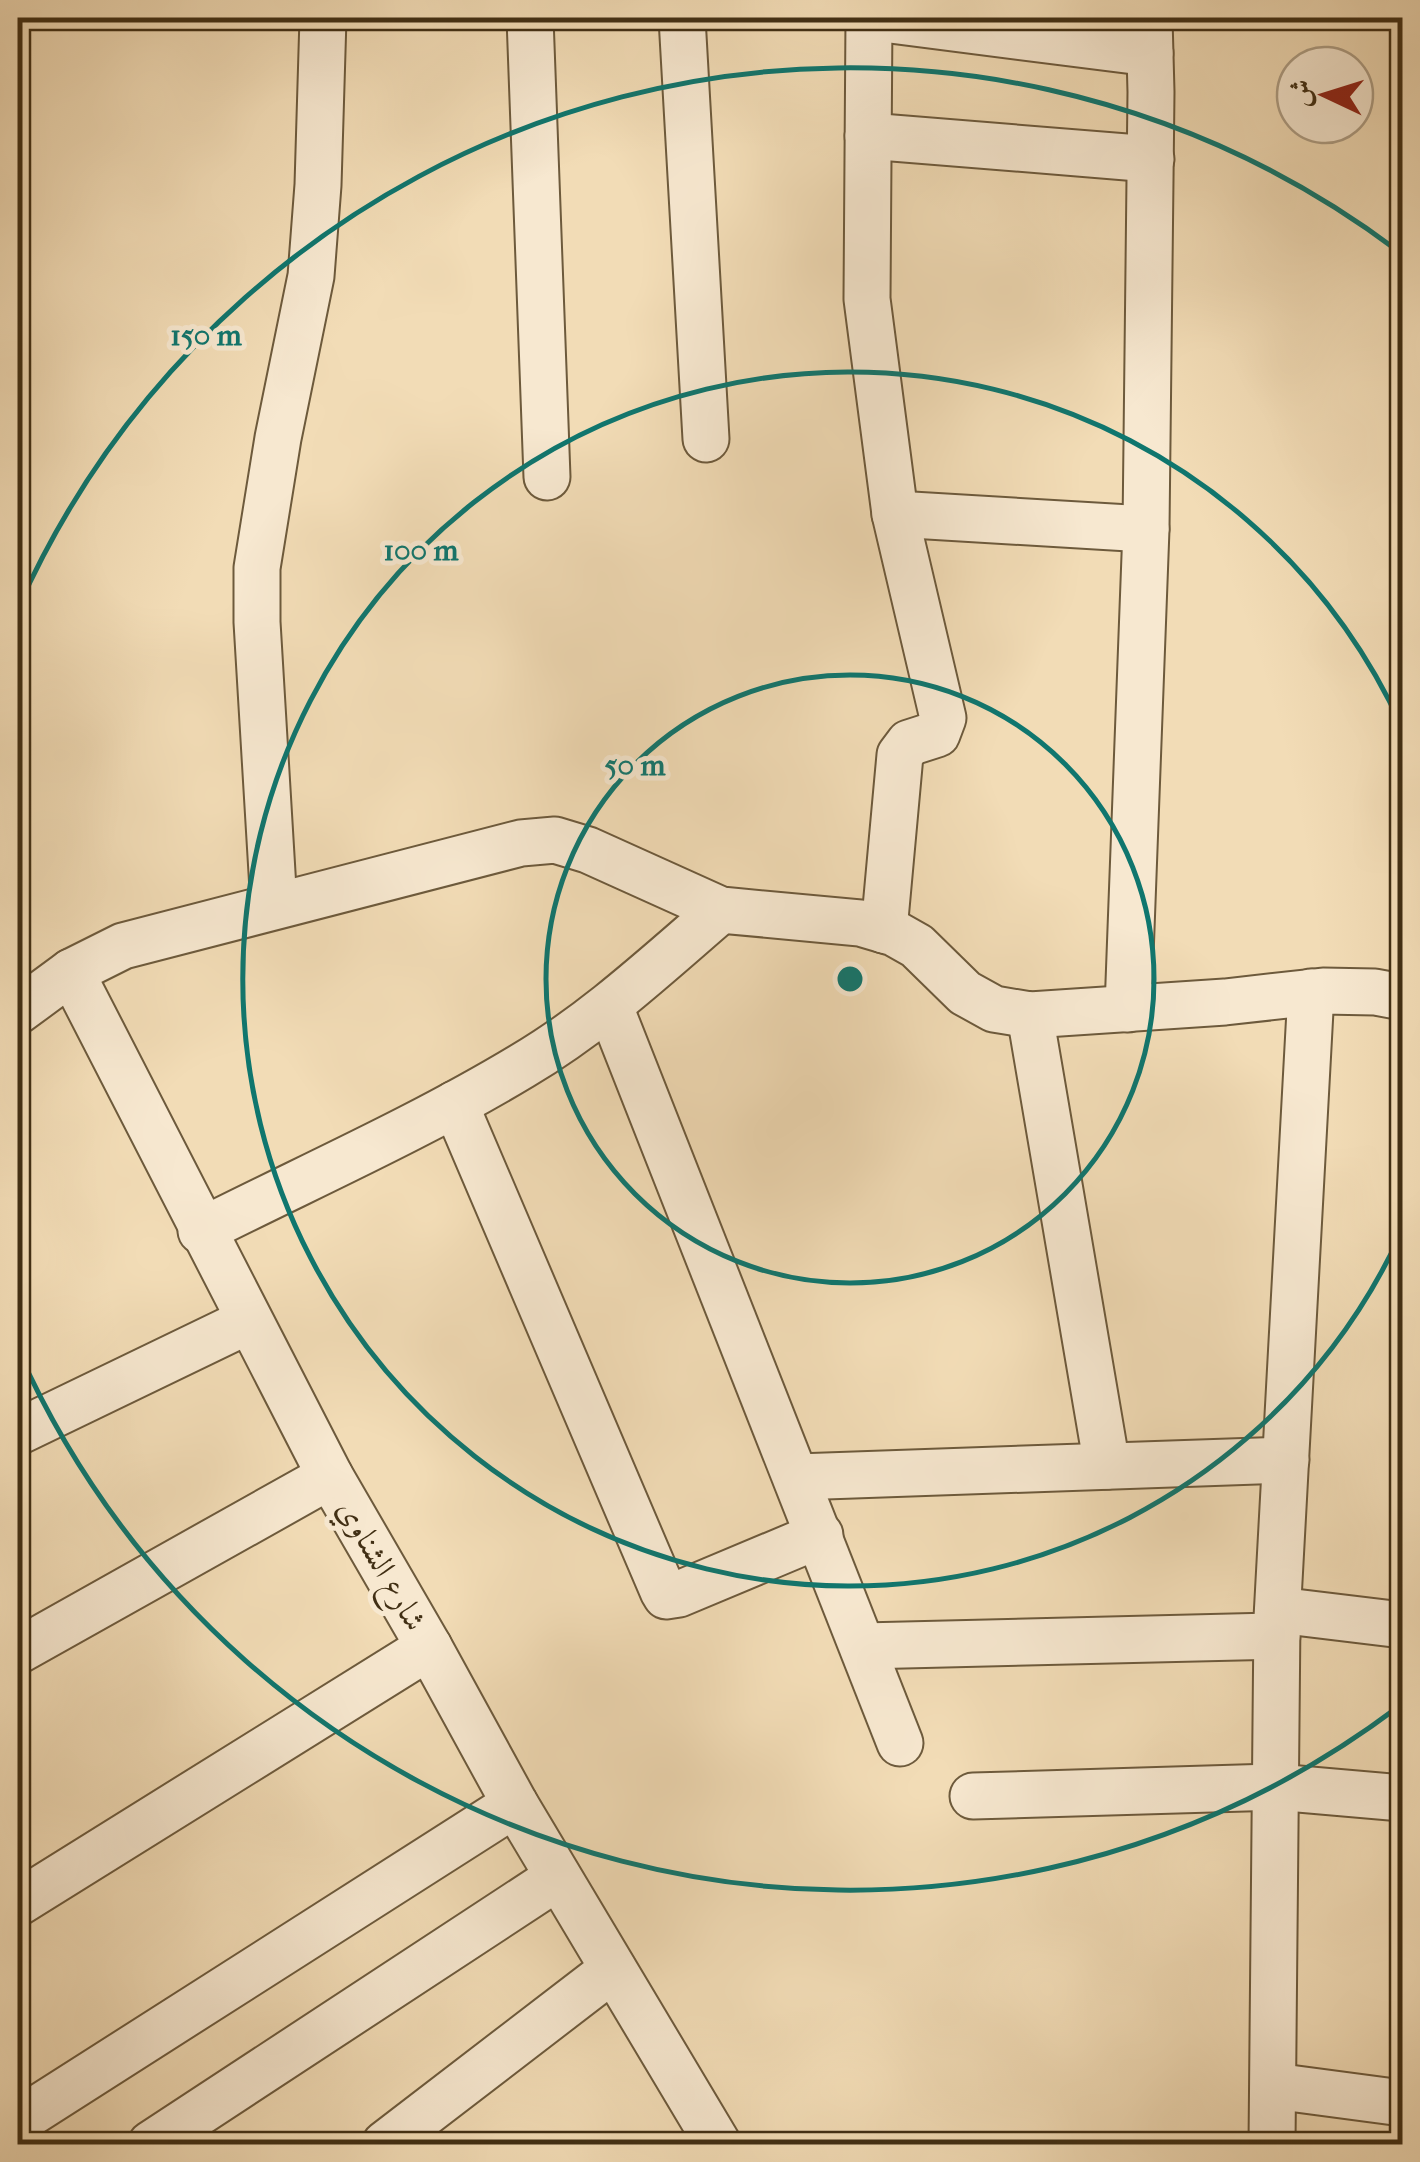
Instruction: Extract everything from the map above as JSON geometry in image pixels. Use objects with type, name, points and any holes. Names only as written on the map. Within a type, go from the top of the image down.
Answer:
[{"type":"street","points":[[274,906],[257,568],[311,276],[318,185],[322,18]]},
{"type":"street","points":[[530,18],[547,477]]},
{"type":"street","points":[[682,18],[706,439]]},
{"type":"street","points":[[884,930],[900,756],[909,743],[937,734],[943,718],[895,514],[867,299],[872,18],[1149,35],[1146,529],[1128,1008]]},
{"type":"street","points":[[868,136],[1151,159]]},
{"type":"street","points":[[895,514],[1146,529]]},
{"type":"street","points":[[20,1001],[123,946],[521,843],[555,840],[611,858],[721,910],[860,924],[884,930],[917,946],[965,993],[994,1009],[1030,1014],[1224,1002],[1311,992],[1375,992],[1402,997]]},
{"type":"street","points":[[201,1231],[525,1065],[610,1007],[721,910]]},
{"type":"street","name":"شارع الشناوي","points":[[71,972],[330,1476],[516,1804],[718,2144]]},
{"type":"street","points":[[1272,2144],[1278,1623],[1311,992]]},
{"type":"street","points":[[610,1007],[900,1743]]},
{"type":"street","points":[[1030,1014],[1107,1466]]},
{"type":"street","points":[[455,1104],[666,1596],[820,1535]]},
{"type":"street","points":[[18,1432],[248,1321]]},
{"type":"street","points":[[797,1476],[1286,1460]]},
{"type":"street","points":[[18,1651],[330,1476]]},
{"type":"street","points":[[862,1646],[1278,1623],[1402,1625]]},
{"type":"street","points":[[18,1903],[429,1647]]},
{"type":"street","points":[[973,1796],[1276,1787],[1402,1798]]},
{"type":"street","points":[[18,2121],[516,1804]]},
{"type":"street","points":[[151,2144],[558,1876]]},
{"type":"street","points":[[385,2144],[612,1969]]},
{"type":"street","points":[[1274,2086],[1402,2103]]}]
